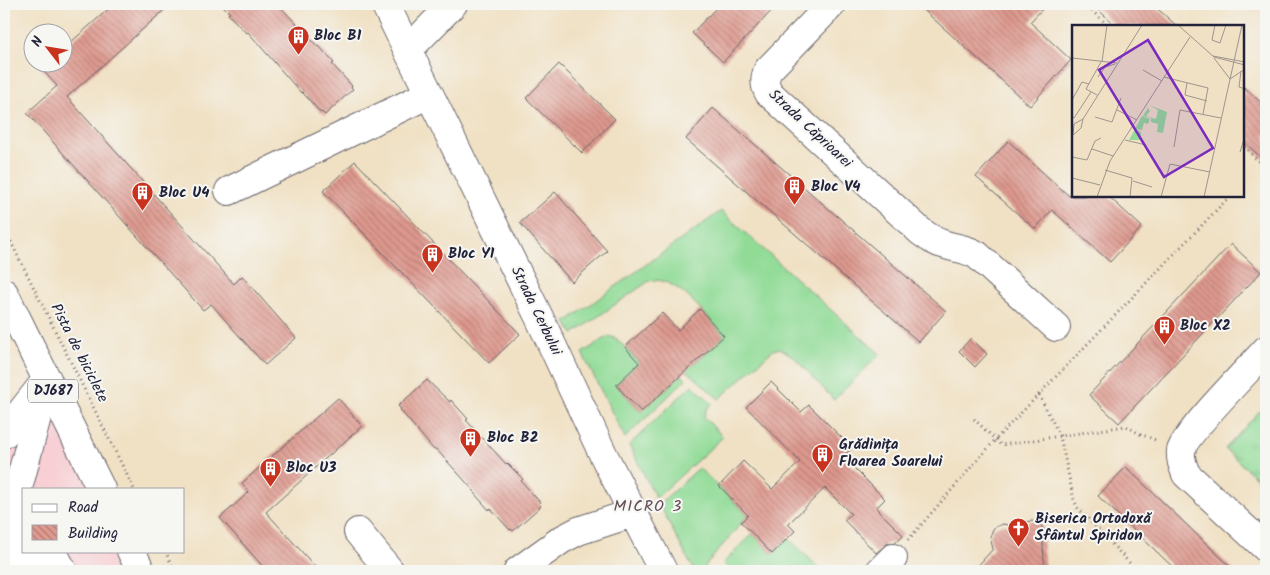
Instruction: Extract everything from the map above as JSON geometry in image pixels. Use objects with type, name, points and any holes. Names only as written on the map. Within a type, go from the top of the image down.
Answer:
[{"type":"street","name":"Strada Cerbului","points":[[385,4],[540,317],[603,454],[663,571]]},
{"type":"street","points":[[408,50],[452,4]]},
{"type":"street","name":"Strada Căprioarei","points":[[832,4],[768,70],[765,86],[769,93],[920,231],[932,240],[945,245],[965,248],[977,255],[1056,327]]},
{"type":"street","points":[[229,191],[429,94]]},
{"type":"street","name":"DJ687","points":[[4,293],[101,488]]},
{"type":"street","points":[[1266,350],[1193,431],[1182,450],[1182,463],[1186,474],[1266,548]]},
{"type":"street","points":[[4,434],[47,379]]},
{"type":"street","points":[[17,571],[8,547],[47,379]]},
{"type":"street","points":[[18,499],[22,528]]},
{"type":"street","points":[[518,571],[561,540],[578,531],[633,513]]},
{"type":"street","points":[[358,532],[390,571]]},
{"type":"street","points":[[29,552],[39,571]]},
{"type":"street","points":[[53,552],[63,571]]},
{"type":"street","points":[[131,552],[140,571]]},
{"type":"path","points":[[1084,4],[1108,25]]},
{"type":"path","points":[[1245,148],[1266,168]]},
{"type":"path","points":[[886,565],[995,440],[1228,198]]},
{"type":"path","name":"Pista de biciclete","points":[[4,228],[134,488]]},
{"type":"path","points":[[1039,395],[1060,436],[1074,500],[1078,508],[1137,571]]},
{"type":"path","points":[[974,419],[1001,445],[1126,426],[1140,434],[1182,450]]},
{"type":"path","points":[[166,552],[175,571]]},
{"type":"shaded area","points":[[47,379],[101,488],[22,488],[22,552],[132,552],[141,571],[4,571],[4,434]]},
{"type":"green space","points":[[721,211],[880,354],[834,400],[794,357],[780,348],[773,350],[719,399],[675,360],[681,355],[692,366],[724,336],[680,290],[659,280],[649,281],[573,334],[566,322]]},
{"type":"green space","points":[[609,336],[617,339],[639,363],[616,385],[641,412],[674,382],[670,365],[686,379],[625,438],[582,353]]},
{"type":"green space","points":[[692,385],[712,403],[706,410],[704,417],[723,437],[656,498],[629,445]]},
{"type":"green space","points":[[1266,404],[1266,487],[1225,449]]},
{"type":"green space","points":[[699,468],[748,515],[701,571],[694,571],[659,504]]},
{"type":"green space","points":[[753,534],[772,554],[788,538],[822,571],[731,571],[723,563]]},
{"type":"building","name":"Bloc U4","points":[[114,4],[171,4],[67,97],[234,284],[242,276],[296,338],[265,365],[211,304],[203,310],[27,113],[57,86],[44,72],[72,72],[72,41]]},
{"type":"building","name":"Bloc B1","points":[[221,4],[278,4],[334,63],[332,64],[353,89],[325,115],[321,113],[248,32],[246,33],[228,14],[230,13]]},
{"type":"building","points":[[720,4],[778,4],[723,62],[692,33]]},
{"type":"building","points":[[917,4],[1047,4],[1030,22],[1071,60],[1030,106]]},
{"type":"building","points":[[1092,4],[1152,4],[1176,25],[1115,25]]},
{"type":"building","points":[[559,64],[615,119],[582,153],[526,98]]},
{"type":"building","points":[[1245,88],[1266,107],[1266,162],[1245,143]]},
{"type":"building","name":"Bloc V4","points":[[713,108],[946,311],[919,342],[686,139]]},
{"type":"building","points":[[1008,141],[1072,198],[1110,198],[1142,227],[1110,262],[1052,210],[1035,229],[976,177]]},
{"type":"building","name":"Bloc Y1","points":[[355,161],[520,334],[489,363],[323,191]]},
{"type":"building","points":[[555,192],[607,251],[572,282],[520,223]]},
{"type":"building","name":"Bloc X2","points":[[1231,244],[1261,272],[1119,423],[1089,395]]},
{"type":"building","points":[[700,309],[724,336],[641,412],[616,385],[639,363],[625,347],[662,313],[678,330]]},
{"type":"building","points":[[971,338],[987,354],[975,367],[959,351]]},
{"type":"building","name":"Bloc B2","points":[[427,380],[450,402],[451,400],[468,419],[466,420],[506,464],[523,479],[521,481],[540,502],[541,506],[513,531],[490,508],[489,510],[475,492],[436,449],[434,450],[400,410],[398,406]]},
{"type":"building","name":"Grădinița Floarea Soarelui","points":[[771,382],[801,412],[809,405],[852,448],[843,457],[885,499],[876,508],[903,535],[895,543],[888,543],[876,553],[844,520],[851,514],[825,488],[788,524],[795,531],[772,554],[741,522],[748,515],[719,486],[743,461],[772,489],[800,462],[746,407]]},
{"type":"building","name":"Bloc U3","points":[[338,398],[362,426],[266,512],[319,571],[267,571],[220,518],[249,492],[242,483]]},
{"type":"building","points":[[1126,467],[1235,571],[1177,571],[1098,496]]},
{"type":"building","name":"Biserica Ortodoxă Sfântul Spiridon","points":[[1033,521],[1040,524],[1044,530],[1045,571],[973,571],[993,549],[990,537],[995,527],[1003,524],[1013,526],[1016,523]]},
{"type":"place","name":"Bloc B1","points":[[298,55]]},
{"type":"place","name":"Bloc V4","points":[[795,206]]},
{"type":"place","name":"Bloc U4","points":[[143,212]]},
{"type":"place","name":"Bloc Y1","points":[[432,273]]},
{"type":"place","name":"Bloc X2","points":[[1164,345]]},
{"type":"place","name":"Bloc B2","points":[[471,457]]},
{"type":"place","name":"Grădinița Floarea Soarelui","points":[[823,473]]},
{"type":"place","name":"Bloc U3","points":[[270,487]]},
{"type":"place","name":"Biserica Ortodoxă Sfântul Spiridon","points":[[1019,547]]},
{"type":"district","name":"MICRO 3","points":[[648,506]]}]
